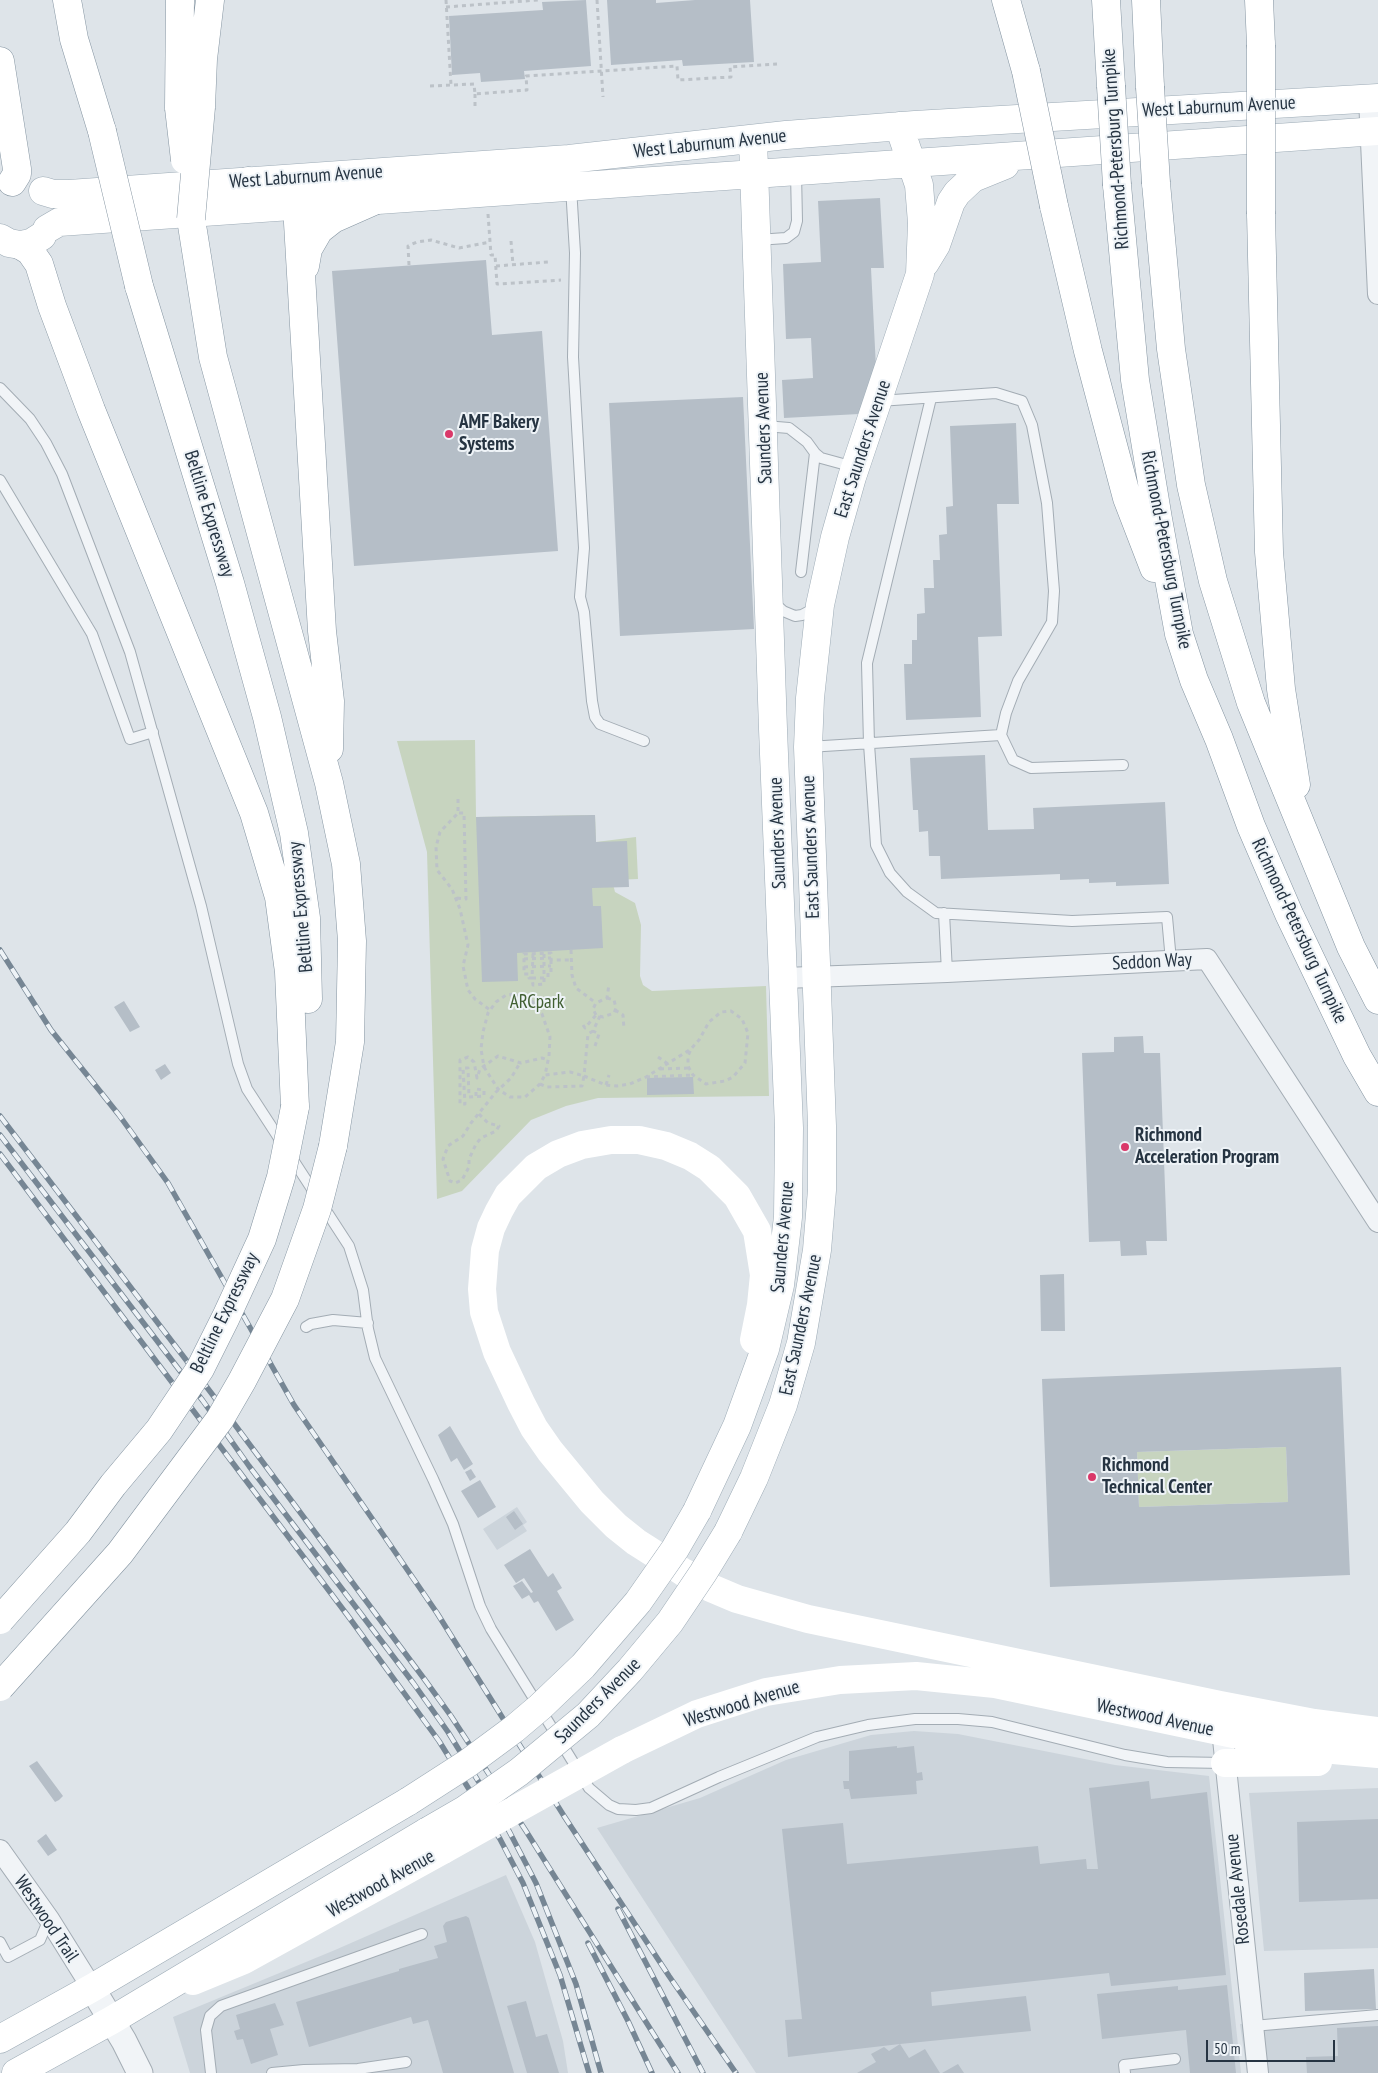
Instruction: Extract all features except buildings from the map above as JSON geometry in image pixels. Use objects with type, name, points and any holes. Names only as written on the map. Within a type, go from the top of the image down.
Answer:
[{"type":"main road","points":[[67,0],[74,39],[102,132]]},
{"type":"main road","points":[[87,0],[102,132]]},
{"type":"main road","points":[[0,1687],[120,1552],[220,1419],[242,1381],[285,1299],[317,1209],[333,1146],[350,1042],[352,941],[346,864],[329,783],[213,357],[191,219],[190,107],[180,0]]},
{"type":"main road","points":[[190,107],[203,59],[210,0]]},
{"type":"main road","points":[[1006,0],[1026,71],[1054,206],[1088,351],[1127,498],[1179,634]]},
{"type":"main road","name":"Richmond-Petersburg Turnpike","points":[[1106,0],[1117,185],[1135,380],[1179,634],[1194,680],[1220,739],[1251,826],[1289,914],[1357,1056],[1378,1092]]},
{"type":"main road","name":"Richmond-Petersburg Turnpike","points":[[1146,0],[1156,183],[1171,348],[1193,495],[1213,581],[1251,703],[1351,947],[1378,1000]]},
{"type":"main road","points":[[1259,0],[1261,46],[1261,214],[1269,552],[1281,689],[1304,834]]},
{"type":"main road","points":[[0,61],[17,169],[17,174],[6,185]]},
{"type":"main road","name":"West Laburnum Avenue","points":[[570,173],[753,139],[899,126],[1373,98]]},
{"type":"main road","name":"East Saunders Avenue","points":[[728,1532],[754,1478],[784,1405],[801,1343],[813,1283],[822,1190],[822,1126],[808,747],[813,660],[820,604],[835,537],[856,467],[920,274],[922,223],[920,185],[899,126]]},
{"type":"main road","name":"West Laburnum Avenue","points":[[6,185],[23,181],[34,184],[43,191],[53,194],[69,194],[248,181],[432,182],[570,173],[754,175],[1374,131]]},
{"type":"main road","name":"Beltline Expressway","points":[[0,1620],[78,1532],[113,1485],[159,1430],[200,1369],[262,1239],[281,1177],[303,1070],[308,1010],[306,918],[294,832],[266,717],[230,583],[139,286],[102,132]]},
{"type":"main road","name":"Saunders Avenue","points":[[92,1988],[409,1801],[468,1763],[540,1707],[583,1666],[638,1602],[675,1548],[696,1511],[737,1426],[765,1349],[773,1320],[784,1254],[788,1217],[789,1128],[773,730],[753,139]]},
{"type":"main road","points":[[920,274],[936,245],[951,202],[957,193],[982,172],[1032,155]]},
{"type":"main road","points":[[248,181],[282,192],[297,206],[320,604],[330,701],[329,783]]},
{"type":"main road","name":"West Laburnum Avenue","points":[[10,242],[30,243],[59,222],[376,200],[432,182]]},
{"type":"main road","points":[[43,191],[51,209],[51,219],[47,229]]},
{"type":"main road","points":[[302,288],[308,249],[319,230],[333,219],[376,200]]},
{"type":"main road","points":[[10,242],[30,251],[39,264],[52,306],[91,410],[254,813],[279,897],[289,972],[295,1107]]},
{"type":"main road","name":"Westwood Avenue","points":[[737,1426],[761,1306],[764,1275],[762,1252],[757,1231],[736,1196],[709,1168],[690,1156],[666,1146],[639,1140],[611,1140],[582,1144],[558,1154],[536,1167],[508,1195],[491,1228],[482,1271],[484,1312],[507,1377],[534,1428],[568,1475],[592,1502],[629,1536],[658,1557],[711,1588],[765,1608],[1221,1718],[1311,1748],[1378,1754]]},
{"type":"main road","name":"Saunders Avenue","points":[[436,1841],[466,1809],[519,1772],[588,1715],[630,1670],[670,1622],[728,1532]]},
{"type":"main road","name":"Westwood Avenue","points":[[16,2073],[436,1841],[697,1714],[757,1695],[803,1684],[878,1677],[916,1676],[995,1684],[1221,1718],[1314,1723],[1378,1731]]},
{"type":"main road","points":[[1225,1764],[1378,1759]]},
{"type":"main road","points":[[0,2039],[92,1988]]},
{"type":"street","points":[[1373,98],[1378,294]]},
{"type":"street","name":"Seddon Way","points":[[784,978],[1207,959],[1378,1222]]},
{"type":"street","name":"Rosedale Avenue","points":[[1221,1718],[1258,2073]]},
{"type":"street","name":"Westwood Trail","points":[[0,1850],[49,1919],[92,1988]]},
{"type":"street","points":[[92,1988],[112,2020],[140,2073]]},
{"type":"lane","points":[[757,240],[786,238],[794,232],[797,221],[796,172]]},
{"type":"lane","points":[[570,173],[575,253],[573,357],[584,548],[580,597],[584,612],[592,700],[595,717],[600,724],[644,740]]},
{"type":"lane","points":[[0,388],[30,419],[46,443],[62,474],[130,652],[208,934],[242,1077],[253,1100],[349,1246],[363,1290],[375,1358],[449,1515],[480,1606],[490,1629],[589,1788],[609,1805],[627,1810],[651,1808],[719,1777],[817,1737],[868,1725],[915,1719],[958,1719],[992,1722],[1125,1755],[1167,1762],[1225,1764]]},
{"type":"lane","points":[[878,401],[996,393],[1022,401],[1032,425],[1047,503],[1054,591],[1052,622],[1018,681],[1006,712],[1001,735],[1012,760],[1031,768],[1123,764]]},
{"type":"lane","points":[[931,398],[867,663],[869,744],[876,845],[890,873],[907,892],[936,913],[1072,921],[1167,916],[1171,961]]},
{"type":"lane","points":[[764,426],[789,428],[807,442],[821,458],[856,467]]},
{"type":"lane","points":[[801,572],[815,453]]},
{"type":"lane","points":[[0,480],[92,634],[130,739],[153,732]]},
{"type":"lane","points":[[770,600],[783,611],[795,616],[809,612],[820,604]]},
{"type":"lane","points":[[808,747],[1001,735]]},
{"type":"lane","points":[[944,913],[948,972]]},
{"type":"lane","points":[[306,1327],[311,1324],[333,1320],[368,1323]]},
{"type":"lane","points":[[0,1942],[8,1957],[40,1940],[49,1919]]},
{"type":"lane","points":[[211,2073],[206,2030],[210,2016],[221,2006],[422,1934]]},
{"type":"lane","points":[[1253,2026],[1378,2015]]},
{"type":"lane","points":[[1125,2073],[1124,2065],[1175,2059]]},
{"type":"lane","points":[[272,2073],[310,2072],[406,2062]]},
{"type":"path","points":[[446,0],[451,85]]},
{"type":"path","points":[[446,7],[538,0]]},
{"type":"path","points":[[597,0],[603,98]]},
{"type":"path","points":[[475,94],[527,90],[526,76],[677,66],[678,80],[730,76],[730,67],[777,64]]},
{"type":"path","points":[[430,86],[474,84],[475,106]]},
{"type":"path","points":[[488,214],[491,256],[495,255],[497,284],[561,280]]},
{"type":"path","points":[[409,266],[408,246],[417,242],[431,240],[459,248],[490,242]]},
{"type":"path","points":[[511,241],[513,265]]},
{"type":"path","points":[[496,266],[548,262]]},
{"type":"path","points":[[458,800],[458,813],[440,832],[436,848],[437,870],[457,898],[468,945],[463,966],[468,990],[475,999],[490,1010]]},
{"type":"path","points":[[457,898],[466,898],[464,814],[458,813]]},
{"type":"path","points":[[571,950],[572,975],[576,988],[596,1002]]},
{"type":"path","points":[[533,957],[544,953],[551,953],[551,959],[551,966],[551,973],[548,973],[548,977],[544,978],[529,978],[529,974],[524,974],[524,954],[533,957],[551,959],[571,960]]},
{"type":"path","points":[[533,957],[533,985],[544,984],[544,953]]},
{"type":"path","points":[[524,967],[551,966]]},
{"type":"path","points":[[607,998],[609,984]]},
{"type":"path","points":[[517,994],[532,1001],[542,1014],[550,1037],[548,1060],[545,1075],[540,1084],[524,1097],[510,1097],[499,1090],[484,1067],[481,1049],[483,1032],[490,1010],[496,1002],[506,995],[517,994]]},
{"type":"path","points":[[607,998],[614,1000],[616,1008],[614,1013],[603,1017],[598,1015],[593,1009],[596,1002],[607,998]]},
{"type":"path","points":[[615,1010],[622,1015],[624,1029]]},
{"type":"path","points":[[545,1075],[570,1072],[606,1085],[630,1084],[660,1069],[691,1049],[699,1040],[709,1022],[721,1012],[732,1011],[742,1019],[748,1033],[745,1062],[733,1077],[725,1081],[706,1084],[693,1075],[688,1056],[691,1049]]},
{"type":"path","points":[[583,1026],[585,1028],[598,1015]]},
{"type":"path","points":[[540,1084],[547,1087],[582,1086],[586,1069],[588,1034],[593,1030],[598,1015]]},
{"type":"path","points":[[593,1030],[599,1034],[595,1046]]},
{"type":"path","points":[[476,1096],[469,1097],[468,1068],[464,1068],[464,1104],[460,1104],[460,1060],[468,1057],[474,1062],[477,1078],[480,1069],[498,1056],[520,1063],[542,1058],[548,1060]]},
{"type":"path","points":[[658,1057],[668,1064]]},
{"type":"path","points":[[479,1114],[488,1123],[499,1126],[496,1131],[481,1138],[476,1144],[462,1180],[456,1183],[450,1181],[445,1170],[444,1153],[448,1146],[463,1136],[479,1114],[511,1078],[520,1063]]},
{"type":"path","points":[[660,1069],[690,1068]]},
{"type":"path","points":[[606,1085],[608,1075]]},
{"type":"path","points":[[646,1077],[693,1075]]},
{"type":"shaded area","points":[[517,1507],[527,1522],[523,1525],[527,1531],[497,1550],[483,1529]]},
{"type":"shaded area","points":[[914,1731],[958,1734],[1115,1765],[1209,1776],[1241,2073],[756,2073],[597,1828],[700,1798],[786,1760],[871,1735]]},
{"type":"shaded area","points":[[1378,1788],[1378,1948],[1264,1951],[1249,1793]]},
{"type":"shaded area","points":[[506,1875],[535,1942],[563,2041],[568,2073],[190,2073],[173,2017],[335,1950]]},
{"type":"shaded area","points":[[1378,2020],[1378,2073],[1247,2073],[1240,2024]]},
{"type":"green space","name":"ARCpark","points":[[475,740],[476,817],[595,815],[596,842],[636,837],[638,879],[612,880],[615,892],[635,903],[641,925],[640,976],[643,985],[652,991],[766,986],[769,1096],[598,1098],[566,1106],[531,1120],[462,1191],[437,1199],[427,852],[397,741]]},
{"type":"green space","points":[[1286,1447],[1288,1502],[1139,1507],[1137,1452]]},
{"type":"railway","points":[[0,950],[51,1030],[119,1115],[168,1183],[294,1405],[437,1613],[564,1816],[669,1976],[736,2073]]},
{"type":"railway","points":[[0,1116],[212,1394],[451,1716],[526,1831],[678,2073]]},
{"type":"railway","points":[[0,1135],[203,1401],[249,1466],[414,1684],[448,1732],[509,1831],[536,1883],[576,1984],[601,2073]]},
{"type":"railway","points":[[0,1154],[348,1616],[439,1741],[500,1839],[523,1883],[560,1975],[589,2073]]},
{"type":"railway","points":[[618,1909],[703,2073]]},
{"type":"railway","points":[[588,1943],[652,2073]]},
{"type":"place","name":"AMF Bakery Systems","points":[[449,434]]},
{"type":"place","name":"Richmond Acceleration Program","points":[[1125,1147]]},
{"type":"place","name":"Richmond Technical Center","points":[[1092,1477]]}]
